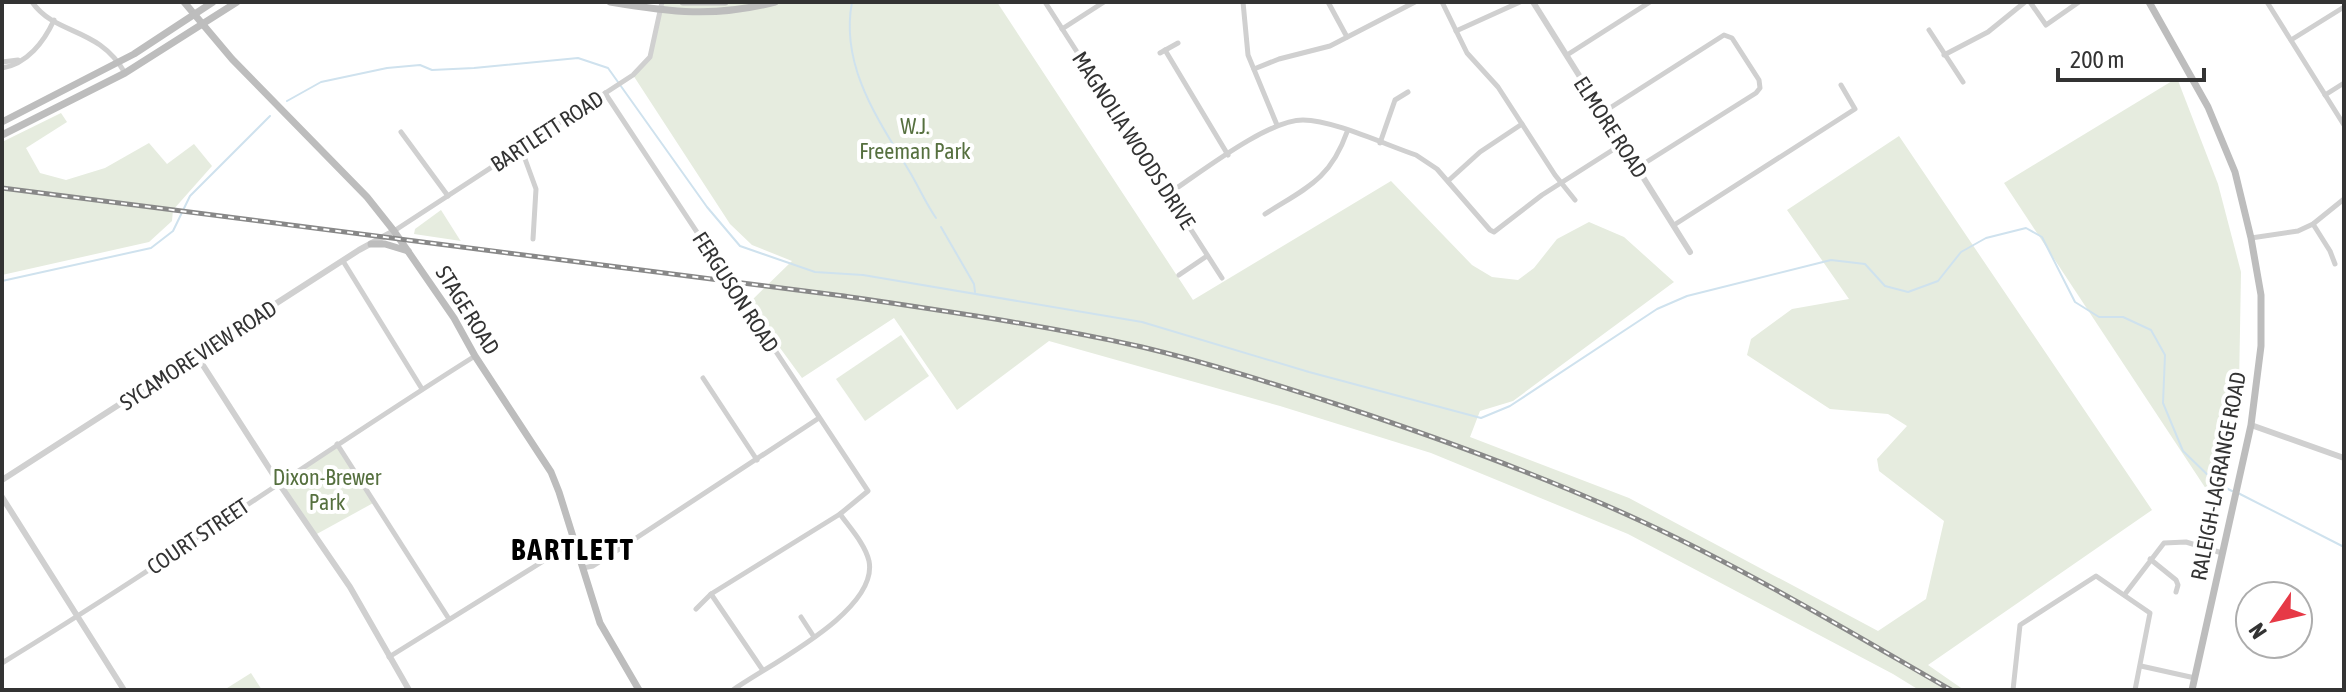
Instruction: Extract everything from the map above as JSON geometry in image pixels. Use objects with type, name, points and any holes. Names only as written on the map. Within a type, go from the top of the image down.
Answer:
[{"type":"main road","name":"STAGE ROAD","points":[[184,2],[236,63],[367,197],[454,317],[475,356],[551,472],[600,623],[639,690]]},
{"type":"main road","points":[[2,122],[119,63],[213,2]]},
{"type":"main road","points":[[2,135],[125,73],[237,2]]},
{"type":"main road","points":[[610,2],[661,12],[724,12],[775,2]]},
{"type":"main road","points":[[683,2],[724,2]]},
{"type":"main road","name":"RALEIGH-LAGRANGE ROAD","points":[[2149,2],[2208,107],[2235,172],[2261,295],[2261,346],[2251,425],[2192,690]]},
{"type":"main road","points":[[371,244],[385,244],[409,251]]},
{"type":"street","points":[[32,2],[43,14],[106,47],[125,73]]},
{"type":"street","name":"BARTLETT ROAD","points":[[394,231],[633,75],[650,57],[662,2]]},
{"type":"street","points":[[724,2],[724,12]]},
{"type":"street","name":"MAGNOLIA WOODS DRIVE","points":[[1045,2],[1222,278]]},
{"type":"street","points":[[1062,29],[1104,2]]},
{"type":"street","points":[[1243,2],[1245,42],[1277,125]]},
{"type":"street","points":[[1328,2],[1347,37]]},
{"type":"street","points":[[1254,69],[1279,59],[1320,50],[1415,2]]},
{"type":"street","points":[[1442,2],[1470,58],[1498,87],[1575,200]]},
{"type":"street","points":[[1456,31],[1520,2]]},
{"type":"street","name":"ELMORE ROAD","points":[[1533,2],[1690,252]]},
{"type":"street","points":[[1565,56],[1650,2]]},
{"type":"street","points":[[1944,55],[1988,32],[2028,2],[2046,25],[2079,2]]},
{"type":"street","points":[[2267,2],[2344,125]]},
{"type":"street","points":[[2291,40],[2344,7]]},
{"type":"street","points":[[2,65],[19,60],[38,47],[54,20]]},
{"type":"street","points":[[1929,30],[1963,82]]},
{"type":"street","points":[[1602,113],[1716,39],[1728,35],[1759,80],[1759,90],[1637,168]]},
{"type":"street","points":[[1178,43],[1163,51],[1228,155]]},
{"type":"street","points":[[2325,95],[2344,83]]},
{"type":"street","points":[[1674,225],[1855,109],[1841,85]]},
{"type":"street","points":[[1380,143],[1396,99],[1408,92]]},
{"type":"street","name":"FERGUSON ROAD","points":[[605,93],[868,491],[840,514]]},
{"type":"street","points":[[1168,194],[1277,125],[1318,121],[1421,158],[1437,169],[1494,232],[1622,144]]},
{"type":"street","points":[[1448,181],[1480,152],[1522,124]]},
{"type":"street","points":[[401,132],[448,196]]},
{"type":"street","points":[[1265,214],[1325,174],[1338,155],[1347,132]]},
{"type":"street","points":[[521,148],[536,189],[533,239]]},
{"type":"street","points":[[2251,238],[2281,235],[2313,224],[2344,199]]},
{"type":"street","points":[[2313,224],[2335,264]]},
{"type":"street","name":"SYCAMORE VIEW ROAD","points":[[2,480],[394,231]]},
{"type":"street","points":[[1179,275],[1207,256]]},
{"type":"street","points":[[343,261],[422,389]]},
{"type":"street","points":[[197,356],[350,587],[409,690]]},
{"type":"street","name":"COURT STREET","points":[[2,663],[78,617],[278,482],[475,356]]},
{"type":"street","points":[[703,378],[757,460]]},
{"type":"street","points":[[583,568],[593,566],[613,554],[819,418]]},
{"type":"street","points":[[2251,425],[2344,458]]},
{"type":"street","points":[[337,444],[449,619]]},
{"type":"street","points":[[2,497],[124,690]]},
{"type":"street","points":[[696,609],[711,594],[840,514],[866,551],[870,564],[868,581],[848,610],[833,625],[733,690]]},
{"type":"street","points":[[389,657],[574,542]]},
{"type":"street","points":[[2125,594],[2164,543],[2202,545],[2222,553]]},
{"type":"street","points":[[2150,559],[2176,580],[2176,592]]},
{"type":"street","points":[[2013,690],[2020,625],[2096,576],[2150,613],[2135,690]]},
{"type":"street","points":[[711,594],[762,669]]},
{"type":"street","points":[[801,617],[814,637]]},
{"type":"street","points":[[2141,666],[2195,678]]},
{"type":"green space","name":"W.J. Freeman Park","points":[[662,2],[997,2],[1193,300],[1391,181],[1472,265],[1492,277],[1518,280],[1534,268],[1557,239],[1589,222],[1624,237],[1674,282],[1513,401],[1480,411],[1470,437],[1629,498],[1878,631],[1926,599],[1944,521],[1879,471],[1877,459],[1907,426],[1888,414],[1830,409],[1747,355],[1751,339],[1792,309],[1849,299],[1787,210],[1899,136],[2152,510],[1928,665],[1964,690],[1919,690],[1628,534],[1431,453],[1280,406],[1049,341],[957,410],[894,318],[802,378],[748,304],[792,261],[752,245],[730,224],[633,75],[650,57]]},
{"type":"green space","points":[[2177,78],[2218,184],[2241,272],[2239,387],[2214,501],[2004,183]]},
{"type":"green space","points":[[61,113],[67,122],[26,148],[40,173],[66,180],[105,168],[149,143],[167,164],[194,144],[212,166],[173,210],[172,221],[149,242],[2,275],[2,142]]},
{"type":"green space","points":[[441,210],[461,241],[414,234],[415,229]]},
{"type":"green space","points":[[901,335],[929,376],[865,421],[836,379]]},
{"type":"green space","name":"Dixon-Brewer Park","points":[[337,444],[375,502],[315,535],[278,482]]},
{"type":"green space","points":[[251,673],[262,690],[224,690]]},
{"type":"waterway","points":[[852,2],[851,48],[864,90],[936,218]]},
{"type":"waterway","points":[[287,101],[321,82],[387,68],[420,65],[432,70],[474,68],[578,58],[608,68],[707,207],[740,246],[815,272],[863,275],[1142,322],[1309,372],[1481,418],[1510,406],[1657,309],[1687,296],[1831,260],[1865,264],[1885,286],[1908,292],[1938,281],[1961,252],[1986,238],[2026,228],[2042,237],[2075,302],[2099,317],[2123,317],[2151,330],[2165,355],[2163,403],[2183,451],[2216,483],[2232,491]]},
{"type":"waterway","points":[[2,281],[151,248],[173,231],[190,196],[270,116]]},
{"type":"waterway","points":[[941,227],[974,284],[975,292]]},
{"type":"waterway","points":[[2238,493],[2344,547]]},
{"type":"railway","points":[[2,188],[844,296],[1031,325],[1167,353],[1416,431],[1606,505],[1760,581],[1951,690]]},
{"type":"district","name":"BARTLETT","points":[[573,549]]}]
